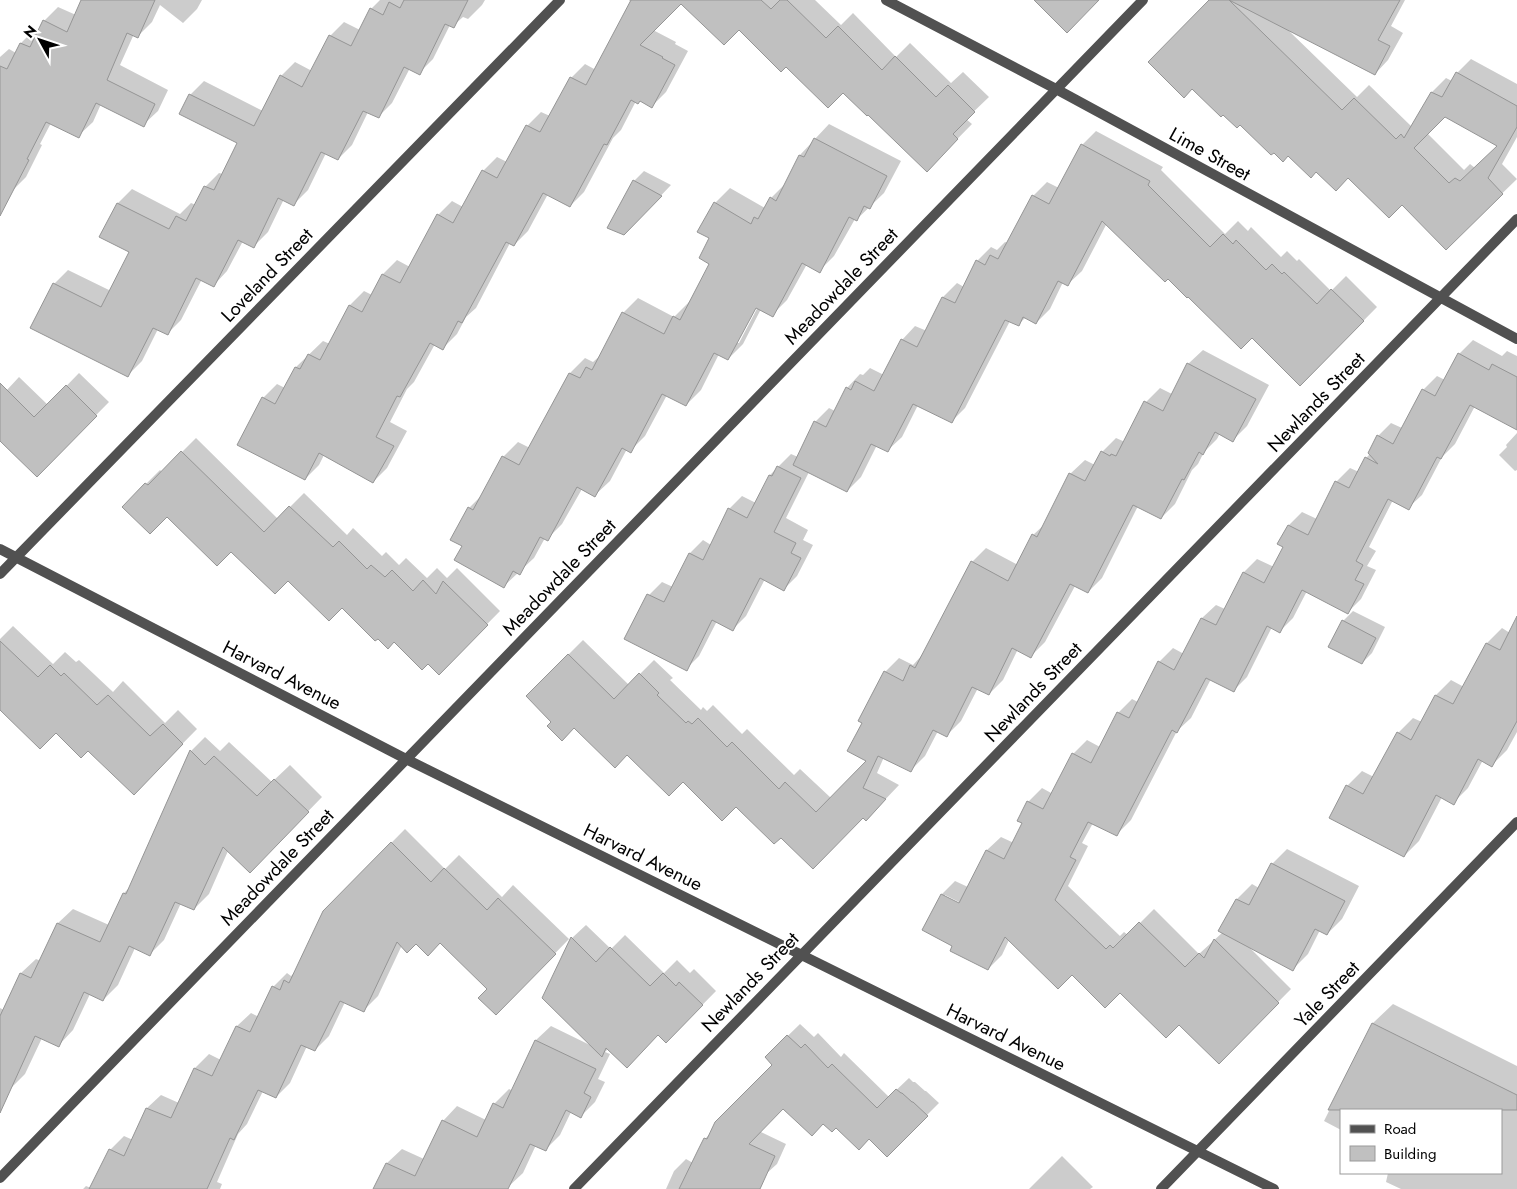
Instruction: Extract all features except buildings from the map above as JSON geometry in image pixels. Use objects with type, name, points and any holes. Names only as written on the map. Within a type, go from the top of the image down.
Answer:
[{"type":"street","name":"Loveland Street","points":[[0,574],[560,0]]},
{"type":"street","name":"Lime Street","points":[[886,0],[1056,89],[1517,339]]},
{"type":"street","name":"Meadowdale Street","points":[[0,1178],[1143,0]]},
{"type":"street","name":"Newlands Street","points":[[574,1189],[1517,219]]},
{"type":"street","name":"Harvard Avenue","points":[[0,549],[406,759],[1274,1189]]},
{"type":"street","name":"Yale Street","points":[[1161,1189],[1517,822]]}]
